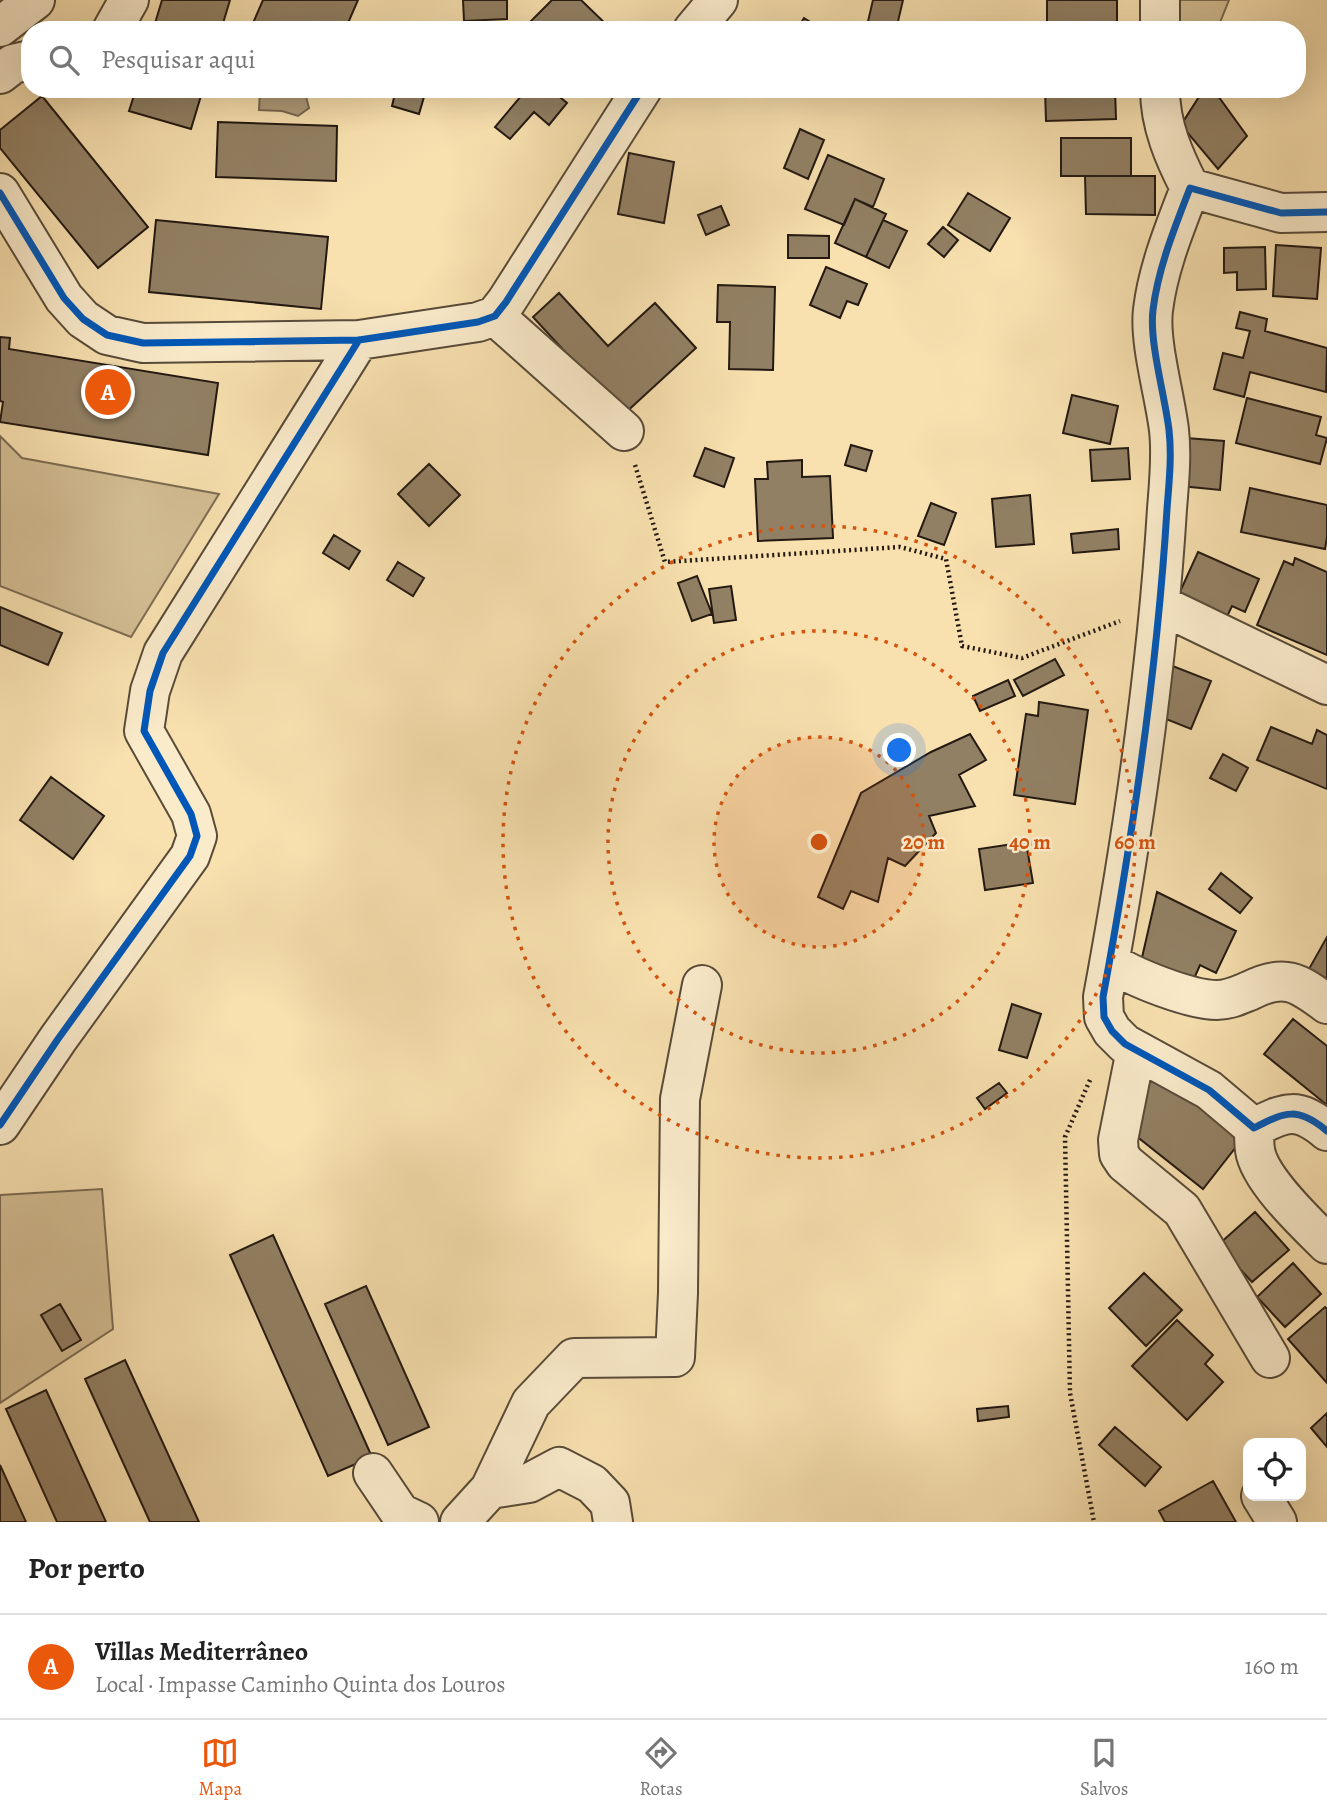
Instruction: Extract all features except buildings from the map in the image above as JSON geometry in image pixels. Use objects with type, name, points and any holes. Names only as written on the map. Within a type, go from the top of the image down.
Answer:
[{"type":"street","points":[[0,27],[35,0]]},
{"type":"street","points":[[117,21],[129,0]]},
{"type":"street","points":[[701,21],[718,0]]},
{"type":"street","points":[[1160,0],[1160,21]]},
{"type":"street","points":[[0,74],[13,64],[21,62]]},
{"type":"street","points":[[0,193],[64,298],[83,319],[107,335],[143,343],[359,340],[478,322],[495,316],[636,98]]},
{"type":"street","points":[[1160,98],[1171,152],[1189,188],[1167,250],[1153,311],[1154,336],[1169,433],[1161,605],[1143,762],[1103,996],[1104,1017],[1124,1040],[1209,1090],[1254,1128],[1255,1152],[1266,1176],[1298,1215],[1327,1244]]},
{"type":"street","points":[[1189,188],[1281,213],[1327,212]]},
{"type":"street","points":[[495,316],[624,431]]},
{"type":"street","points":[[0,1125],[58,1039],[190,856],[197,836],[191,814],[144,730],[150,691],[163,653],[359,340]]},
{"type":"street","points":[[1161,605],[1327,685]]},
{"type":"street","points":[[1110,962],[1125,972],[1198,998],[1219,1000],[1236,997],[1267,981],[1283,980],[1302,985],[1327,1004]]},
{"type":"street","points":[[460,1522],[490,1489],[531,1403],[574,1358],[675,1357],[680,1099],[702,985]]},
{"type":"street","points":[[1124,1040],[1119,1154],[1125,1163],[1182,1210],[1270,1357]]},
{"type":"street","points":[[1254,1128],[1273,1118],[1296,1114],[1308,1116],[1327,1131]]},
{"type":"street","points":[[490,1489],[529,1483],[559,1467],[592,1484],[610,1503],[613,1522]]},
{"type":"street","points":[[373,1474],[400,1513],[419,1522]]},
{"type":"street","points":[[1264,1501],[1277,1522]]},
{"type":"path","points":[[624,431],[664,562],[900,547],[946,559],[962,646],[1022,658],[1161,605]]},
{"type":"path","points":[[1094,1522],[1070,1393],[1065,1137],[1124,1040]]},
{"type":"shaded area","points":[[1178,0],[1229,0],[1221,21],[1179,21]]},
{"type":"shaded area","points":[[260,98],[306,98],[309,108],[298,116],[282,111],[259,110]]},
{"type":"shaded area","points":[[0,436],[22,458],[219,494],[131,637],[0,586]]},
{"type":"shaded area","points":[[102,1189],[113,1329],[0,1403],[0,1195]]},
{"type":"cycle path","points":[[0,193],[64,298],[83,319],[107,335],[143,343],[359,340],[478,322],[495,316],[636,98]]},
{"type":"cycle path","points":[[1327,212],[1281,213],[1190,188],[1163,263],[1155,294],[1152,323],[1170,440],[1163,571],[1142,754],[1103,997],[1104,1017],[1112,1031],[1125,1044],[1209,1090],[1254,1128],[1275,1118],[1292,1114],[1308,1118],[1327,1131]]},
{"type":"cycle path","points":[[0,1125],[58,1039],[190,856],[197,836],[191,814],[144,731],[150,691],[163,653],[359,340]]},
{"type":"place","name":"Villas Mediterrâneo","points":[[108,392]]}]
